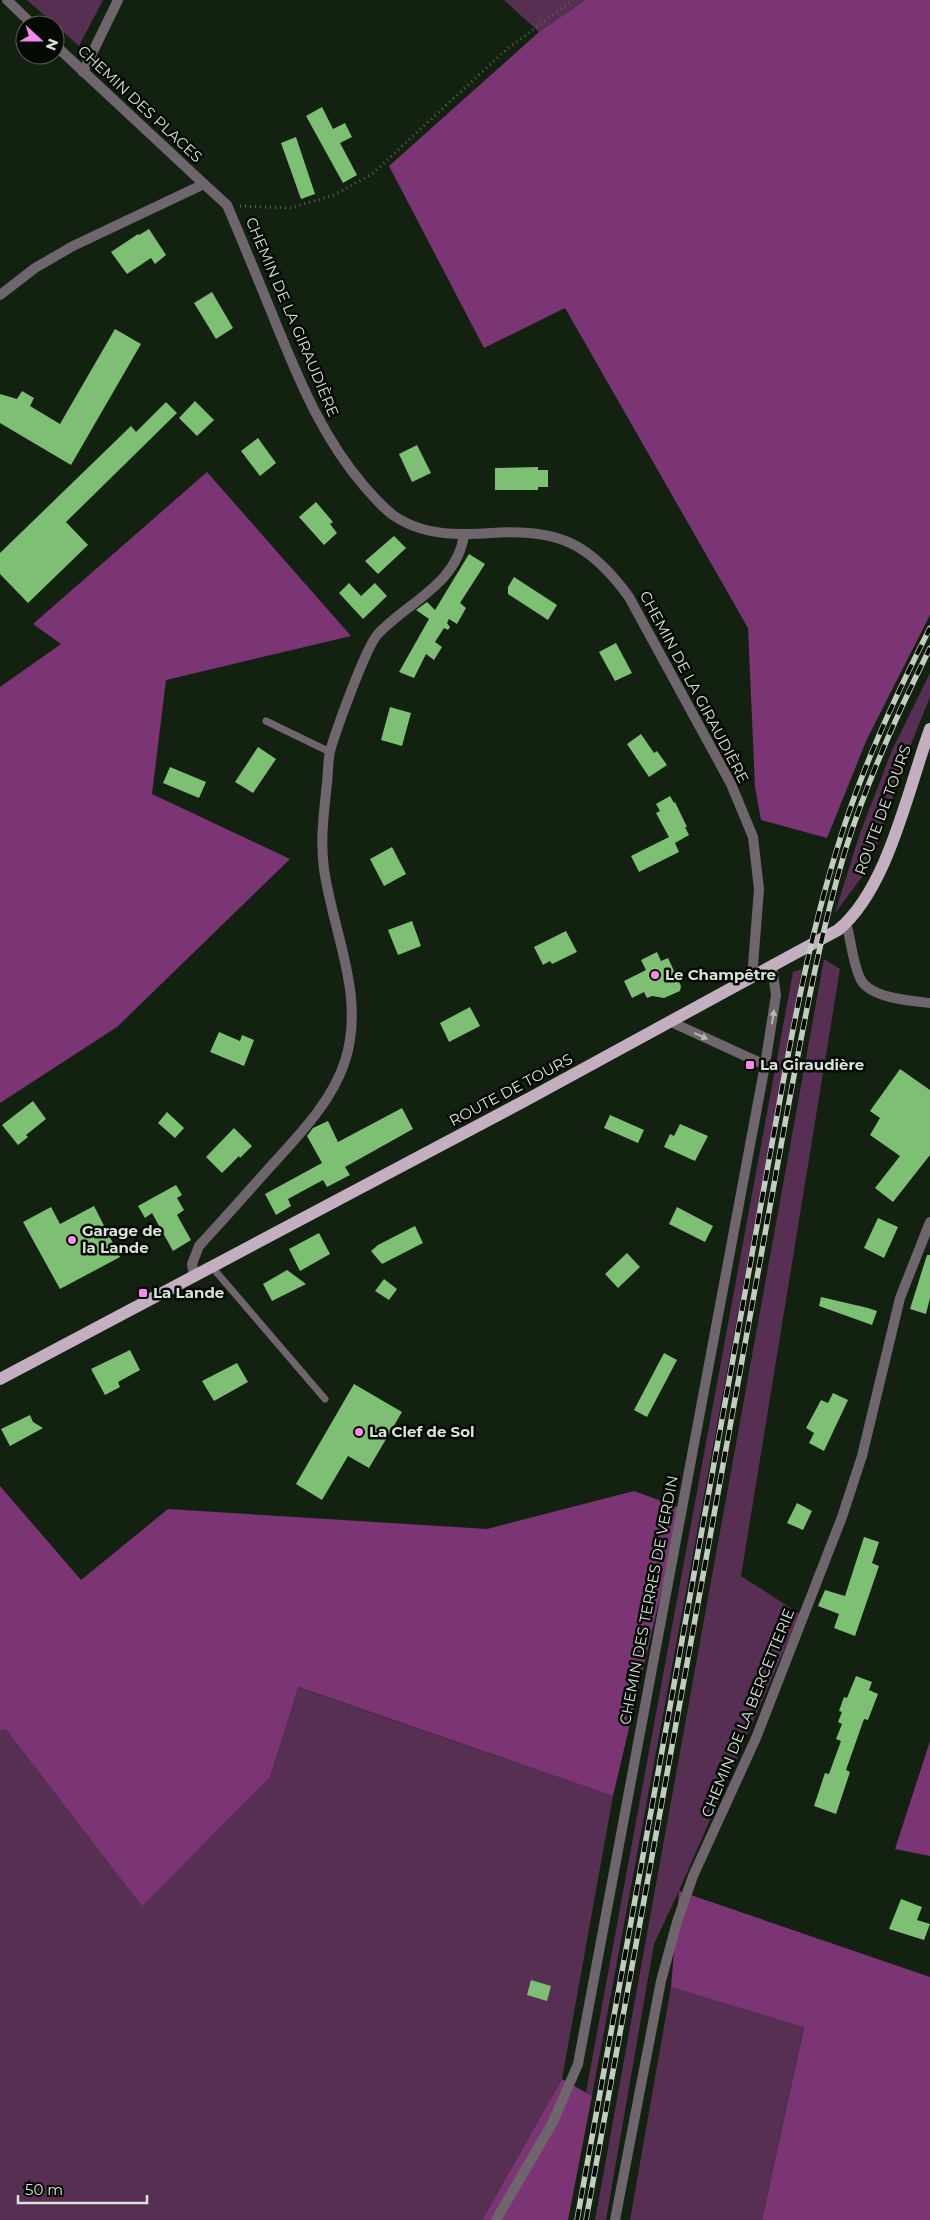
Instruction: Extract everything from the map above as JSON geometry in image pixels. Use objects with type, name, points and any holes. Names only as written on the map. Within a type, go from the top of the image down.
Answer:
[{"type":"main road","name":"ROUTE DE TOURS","points":[[0,1379],[671,1022],[838,930],[864,900],[882,867],[930,729]]},
{"type":"street","points":[[7,0],[23,15]]},
{"type":"street","points":[[83,72],[118,0]]},
{"type":"street","name":"CHEMIN DES PLACES","points":[[65,55],[204,184]]},
{"type":"street","points":[[0,295],[35,268],[73,246],[204,184]]},
{"type":"street","name":"CHEMIN DE LA GIRAUDIÈRE","points":[[204,184],[227,205],[310,404],[342,459],[379,503],[397,518],[421,529],[464,535],[526,532],[556,536],[589,554],[616,579],[629,597],[731,784],[753,837],[758,866],[759,896],[752,978]]},
{"type":"street","points":[[194,1276],[192,1264],[199,1246],[290,1146],[327,1100],[345,1062],[353,1024],[351,994],[324,869],[322,833],[330,752],[366,656],[377,635],[433,590],[462,548],[464,535]]},
{"type":"street","points":[[846,923],[858,972],[866,986],[880,994],[930,1003]]},
{"type":"street","name":"CHEMIN DES TERRES DE VERDIN","points":[[496,2220],[553,2122],[578,2064],[766,1065],[776,995],[772,967]]},
{"type":"street","points":[[671,1022],[766,1065]]},
{"type":"street","name":"CHEMIN DE LA BERCETTERIE","points":[[615,2220],[661,1981],[672,1937],[693,1876],[756,1738],[849,1500],[862,1456],[900,1298],[930,1222]]},
{"type":"lane","points":[[266,722],[330,752]]},
{"type":"lane","points":[[212,1266],[325,1399]]},
{"type":"path","points":[[227,205],[291,208],[334,195],[372,174],[508,49],[573,0]]},
{"type":"shaded area","points":[[27,0],[103,0],[79,46],[65,34],[65,15],[44,15]]},
{"type":"shaded area","points":[[504,0],[585,0],[539,32]]},
{"type":"shaded area","points":[[585,0],[930,0],[930,615],[867,739],[827,838],[761,820],[755,787],[748,628],[565,308],[484,348],[389,166],[539,32]]},
{"type":"shaded area","points":[[207,472],[351,636],[166,680],[152,794],[290,859],[117,1027],[0,1103],[0,687],[61,644],[33,624]]},
{"type":"shaded area","points":[[930,673],[930,697],[909,749],[877,844],[862,877],[835,913],[859,836],[892,750]]},
{"type":"shaded area","points":[[824,959],[840,969],[741,1576],[800,1614],[654,1944],[606,2220],[595,2220]]},
{"type":"shaded area","points":[[802,969],[592,2096],[586,2092],[793,972]]},
{"type":"shaded area","points":[[0,1486],[81,1580],[168,1509],[487,1529],[634,1491],[681,1508],[613,1796],[298,1687],[270,1777],[142,1906],[6,1729],[0,1731]]},
{"type":"shaded area","points":[[297,1687],[613,1796],[562,2079],[482,2220],[0,2220],[0,1731],[5,1728],[270,1777]]},
{"type":"shaded area","points":[[930,1741],[930,1856],[895,1849]]},
{"type":"shaded area","points":[[679,1891],[930,1977],[930,2220],[762,2220],[804,2027],[671,1987]]},
{"type":"shaded area","points":[[671,1987],[804,2026],[762,2220],[630,2220]]},
{"type":"shaded area","points":[[562,2079],[592,2096],[568,2220],[482,2220]]},
{"type":"building","points":[[322,107],[333,129],[345,123],[352,137],[340,143],[357,175],[343,183],[306,116]]},
{"type":"building","points":[[296,137],[315,194],[301,199],[281,143]]},
{"type":"building","points":[[149,229],[166,255],[155,264],[151,258],[127,274],[111,252]]},
{"type":"building","points":[[212,292],[233,328],[216,339],[194,303]]},
{"type":"building","points":[[115,329],[141,344],[71,465],[0,423],[0,394],[17,399],[22,391],[34,398],[30,406],[60,424]]},
{"type":"building","points":[[195,401],[214,420],[197,436],[179,418]]},
{"type":"building","points":[[166,402],[177,413],[66,522],[88,545],[28,603],[0,574],[0,553],[131,426],[136,432]]},
{"type":"building","points":[[258,438],[276,463],[260,476],[241,451]]},
{"type":"building","points":[[417,445],[431,473],[412,482],[399,454]]},
{"type":"building","points":[[538,467],[538,470],[548,470],[548,487],[538,487],[538,490],[495,490],[495,468]]},
{"type":"building","points":[[316,502],[333,522],[330,524],[337,533],[324,545],[299,517]]},
{"type":"building","points":[[394,536],[406,548],[378,574],[365,561]]},
{"type":"building","points":[[469,554],[485,564],[460,603],[466,608],[457,624],[449,619],[447,623],[450,627],[448,630],[444,628],[435,642],[442,647],[434,660],[426,654],[414,678],[399,672],[429,619],[416,610],[427,602],[435,610]]},
{"type":"building","points":[[514,577],[557,605],[548,620],[508,594],[508,587]]},
{"type":"building","points":[[349,583],[361,596],[375,583],[387,596],[363,619],[339,593]]},
{"type":"building","points":[[616,643],[632,673],[615,681],[599,652]]},
{"type":"building","points":[[390,707],[411,713],[402,746],[381,740]]},
{"type":"building","points":[[641,734],[654,753],[657,751],[667,765],[649,777],[627,744]]},
{"type":"building","points":[[258,747],[276,759],[253,793],[235,782]]},
{"type":"building","points":[[170,767],[206,782],[199,798],[163,783]]},
{"type":"building","points":[[670,796],[675,802],[689,835],[675,843],[679,852],[639,872],[631,856],[669,837],[656,813],[660,811],[656,804]]},
{"type":"building","points":[[392,847],[406,874],[384,886],[370,859]]},
{"type":"building","points":[[412,921],[421,946],[398,955],[388,930]]},
{"type":"building","points":[[566,931],[577,952],[552,964],[550,961],[543,965],[534,947]]},
{"type":"building","name":"Le Champêtre","points":[[657,952],[661,961],[668,958],[681,986],[680,991],[664,998],[652,996],[647,998],[644,992],[632,998],[624,981],[646,970],[641,960]]},
{"type":"building","points":[[470,1007],[480,1026],[449,1042],[440,1023]]},
{"type":"building","points":[[219,1032],[240,1041],[242,1035],[254,1040],[244,1066],[210,1052]]},
{"type":"building","points":[[900,1069],[930,1090],[930,1155],[893,1202],[875,1188],[900,1156],[870,1135],[880,1118],[870,1111]]},
{"type":"building","points":[[33,1101],[46,1119],[26,1135],[28,1137],[18,1145],[2,1125]]},
{"type":"building","points":[[402,1108],[413,1129],[345,1167],[350,1175],[327,1187],[323,1180],[288,1199],[291,1206],[276,1215],[265,1194],[322,1163],[307,1136],[313,1128],[328,1121],[338,1142]]},
{"type":"building","points":[[167,1112],[184,1128],[175,1138],[158,1123]]},
{"type":"building","points":[[610,1115],[644,1130],[638,1143],[604,1128]]},
{"type":"building","points":[[680,1124],[708,1136],[695,1161],[664,1147],[670,1134],[674,1136]]},
{"type":"building","points":[[234,1128],[252,1146],[222,1173],[206,1157]]},
{"type":"building","points":[[176,1185],[182,1195],[177,1198],[184,1210],[177,1215],[191,1240],[173,1251],[152,1213],[145,1218],[138,1206]]},
{"type":"building","name":"Garage de la Lande","points":[[94,1206],[120,1257],[60,1289],[23,1222],[51,1207],[60,1224]]},
{"type":"building","points":[[677,1207],[713,1226],[705,1242],[669,1224]]},
{"type":"building","points":[[878,1218],[898,1227],[884,1258],[864,1248]]},
{"type":"building","points":[[415,1226],[423,1243],[382,1264],[371,1251],[378,1245]]},
{"type":"building","points":[[319,1233],[330,1254],[300,1271],[289,1249]]},
{"type":"building","points":[[627,1253],[640,1267],[618,1288],[605,1274]]},
{"type":"building","points":[[927,1255],[930,1255],[930,1298],[926,1314],[910,1309]]},
{"type":"building","points":[[287,1270],[306,1284],[272,1301],[263,1284]]},
{"type":"building","points":[[384,1279],[397,1289],[389,1300],[375,1291]]},
{"type":"building","points":[[821,1297],[877,1311],[872,1325],[819,1306]]},
{"type":"building","points":[[130,1350],[140,1370],[118,1382],[120,1387],[105,1395],[91,1369]]},
{"type":"building","points":[[664,1353],[677,1360],[647,1417],[634,1410]]},
{"type":"building","points":[[237,1363],[248,1382],[214,1401],[202,1381]]},
{"type":"building","name":"La Clef de Sol","points":[[354,1384],[402,1412],[369,1468],[348,1456],[322,1500],[296,1484]]},
{"type":"building","points":[[833,1393],[848,1400],[824,1451],[809,1443],[814,1433],[806,1428],[821,1400],[828,1403]]},
{"type":"building","points":[[30,1415],[33,1422],[43,1428],[10,1446],[1,1429]]},
{"type":"building","points":[[797,1503],[812,1511],[803,1530],[787,1523]]},
{"type":"building","points":[[864,1537],[879,1542],[872,1563],[879,1566],[855,1636],[834,1628],[839,1614],[818,1606],[825,1590],[845,1596]]},
{"type":"building","points":[[856,1676],[872,1682],[869,1690],[878,1694],[868,1720],[864,1719],[846,1770],[850,1772],[836,1814],[814,1806],[825,1773],[829,1774],[841,1741],[836,1739],[842,1724],[838,1722],[842,1712],[839,1711],[844,1697],[847,1698]]},
{"type":"building","points":[[901,1899],[922,1907],[917,1920],[930,1924],[924,1940],[889,1929]]},
{"type":"building","points":[[531,1980],[551,1986],[547,2001],[527,1995]]},
{"type":"railway","points":[[577,2220],[783,1082],[803,981],[827,882],[856,792],[891,709],[930,628]]},
{"type":"railway","points":[[586,2220],[786,1118],[819,950],[845,851],[863,799],[894,723],[930,648]]},
{"type":"place","name":"Le Champêtre","points":[[655,975]]},
{"type":"place","name":"La Giraudière","points":[[750,1065]]},
{"type":"place","name":"Garage de la Lande","points":[[72,1240]]},
{"type":"place","name":"La Lande","points":[[143,1293]]},
{"type":"place","name":"La Clef de Sol","points":[[359,1432]]}]
